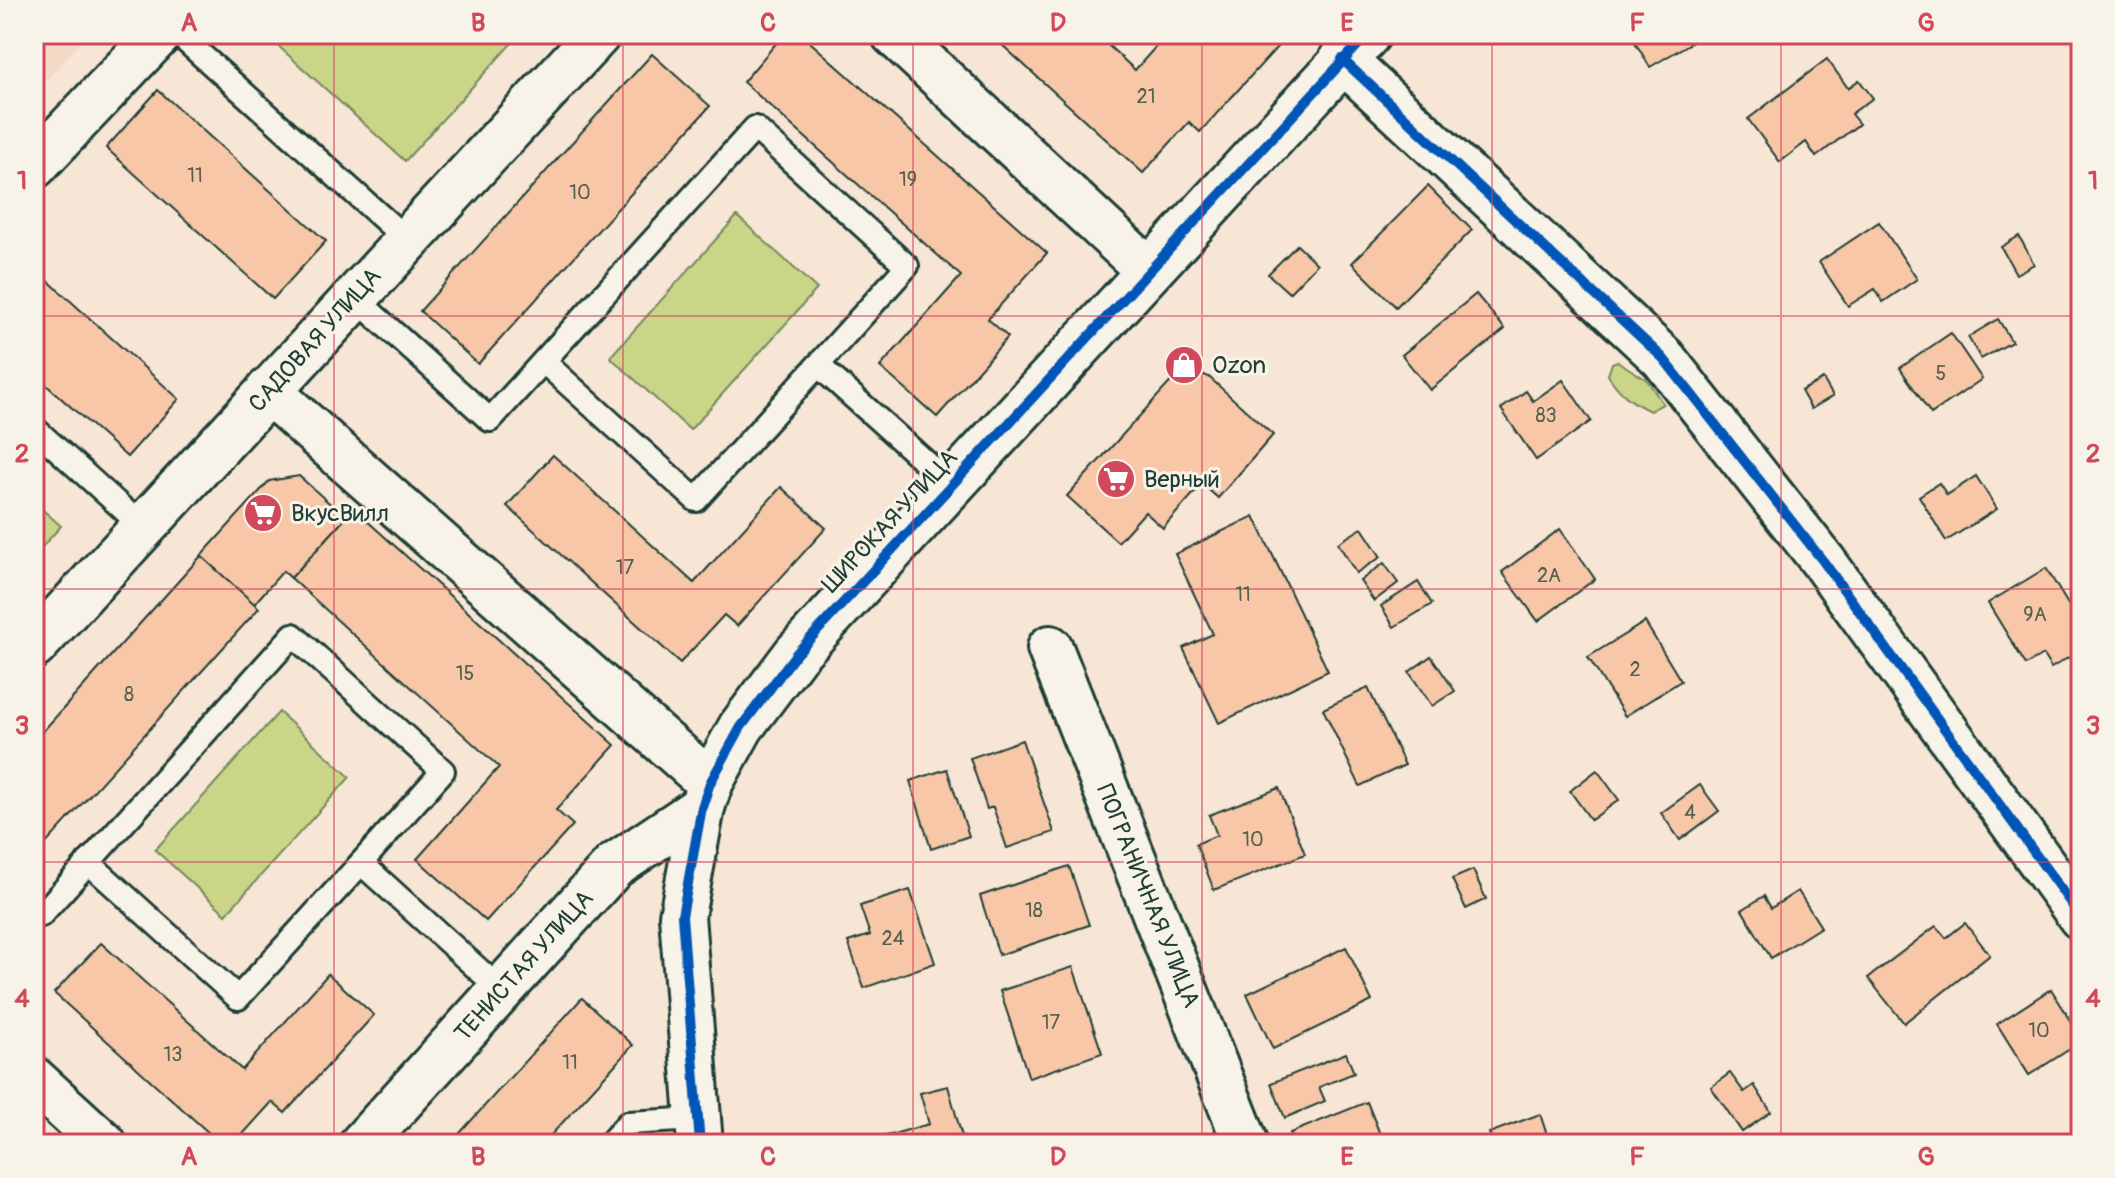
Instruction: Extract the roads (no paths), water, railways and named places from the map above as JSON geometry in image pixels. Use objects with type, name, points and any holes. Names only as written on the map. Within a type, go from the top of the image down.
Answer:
[{"type":"street","points":[[34,166],[159,34]]},
{"type":"street","name":"САДОВАЯ УЛИЦА","points":[[34,646],[598,34]]},
{"type":"street","points":[[894,34],[1148,270]]},
{"type":"street","points":[[1355,46],[1663,358],[1823,561],[2081,917]]},
{"type":"street","name":"ШИРОКАЯ УЛИЦА","points":[[699,1132],[682,916],[706,795],[741,727],[796,654],[1355,46]]},
{"type":"street","points":[[268,391],[706,795]]},
{"type":"street","name":"ПОГРАНИЧНАЯ УЛИЦА","points":[[1050,648],[1246,1144]]},
{"type":"street","name":"ТЕНИСТАЯ УЛИЦА","points":[[362,1144],[614,866],[706,795]]},
{"type":"street","points":[[34,1080],[104,1144]]},
{"type":"lane","points":[[178,34],[407,240]]},
{"type":"lane","points":[[354,297],[490,420],[755,128],[907,266],[696,500],[544,362]]},
{"type":"lane","points":[[818,365],[951,485]]},
{"type":"lane","points":[[34,428],[143,527]]},
{"type":"lane","points":[[34,909],[41,915],[88,862],[293,635],[443,771],[238,998],[88,862]]},
{"type":"lane","points":[[361,863],[501,990]]},
{"type":"lane","points":[[609,1144],[628,1123],[699,1132]]},
{"type":"place","name":"Ozon","points":[[1184,365]]},
{"type":"place","name":"Верный","points":[[1116,479]]},
{"type":"place","name":"ВкусВилл","points":[[263,513]]}]
